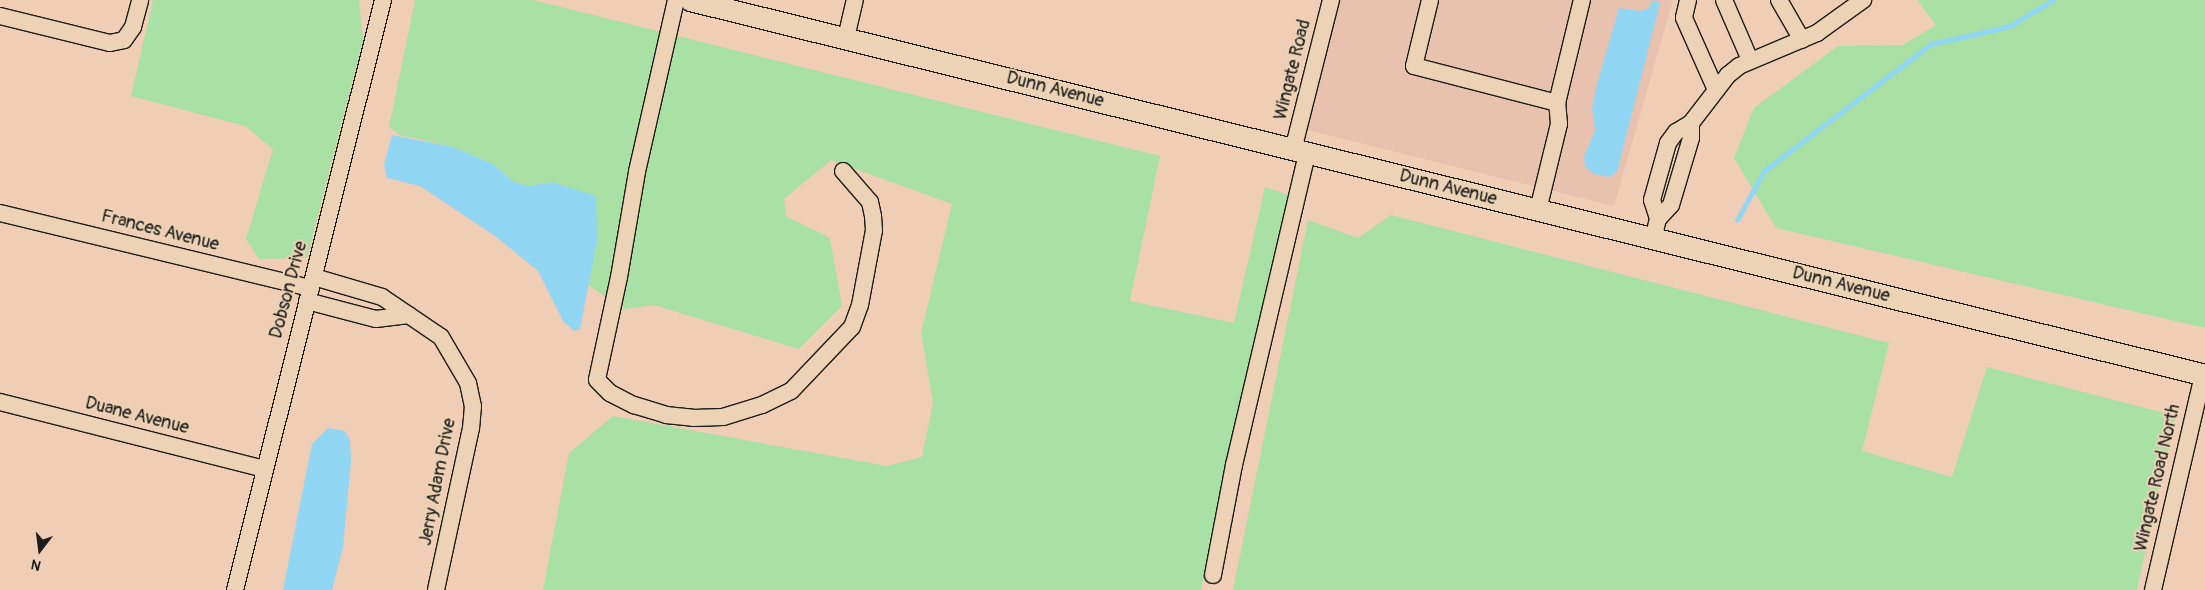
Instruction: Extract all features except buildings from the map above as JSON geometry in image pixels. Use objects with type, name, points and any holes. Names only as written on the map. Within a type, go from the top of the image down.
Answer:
[{"type":"main road","name":"Dunn Avenue","points":[[690,0],[1538,210],[1656,229],[2204,375]]},
{"type":"street","points":[[0,16],[110,43],[124,40],[133,27],[140,0]]},
{"type":"street","name":"Dobson Drive","points":[[235,590],[383,0]]},
{"type":"street","points":[[676,0],[637,172],[619,277],[597,380],[610,392],[634,405],[666,415],[693,418],[723,417],[762,405],[791,391],[852,327],[860,305],[874,230],[873,216],[870,202],[843,171]]},
{"type":"street","points":[[846,38],[855,0]]},
{"type":"street","name":"Wingate Road","points":[[1213,575],[1234,465],[1331,0]]},
{"type":"street","points":[[1430,0],[1414,66],[1557,103]]},
{"type":"street","points":[[1538,210],[1559,124],[1557,103],[1582,0]]},
{"type":"street","points":[[1688,0],[1684,18],[1716,90]]},
{"type":"street","points":[[1724,0],[1750,60]]},
{"type":"street","points":[[1779,0],[1802,40]]},
{"type":"street","points":[[1656,229],[1671,205],[1691,138],[1691,123],[1728,76],[1750,60],[1802,40],[1844,16],[1863,0]]},
{"type":"street","name":"Frances Avenue","points":[[0,213],[310,289]]},
{"type":"street","points":[[310,289],[376,319],[409,315]]},
{"type":"street","name":"Jerry Adam Drive","points":[[310,289],[382,297],[441,336],[468,383],[472,406],[471,428],[436,590]]},
{"type":"street","name":"Wingate Road North","points":[[2153,590],[2204,375]]},
{"type":"street","name":"Duane Avenue","points":[[0,402],[264,469]]},
{"type":"shaded area","points":[[1340,0],[1673,0],[1614,206],[1307,130]]},
{"type":"green space","points":[[153,0],[359,0],[363,40],[307,258],[259,259],[246,239],[273,149],[245,126],[131,96]]},
{"type":"green space","points":[[415,0],[533,0],[1160,156],[1130,301],[1234,323],[1265,187],[1289,195],[1201,590],[543,590],[569,453],[613,416],[887,466],[922,457],[933,403],[921,333],[952,204],[831,160],[784,199],[786,216],[830,238],[842,306],[799,349],[654,305],[624,309],[588,285],[597,241],[552,182],[529,186],[514,182],[493,164],[453,147],[400,135],[389,127]]},
{"type":"green space","points":[[1917,0],[2205,0],[2205,328],[1776,228],[1734,158],[1754,108],[1838,46],[1903,45],[1936,25]]},
{"type":"green space","points":[[1391,215],[1889,343],[1862,451],[1952,477],[1987,367],[2176,416],[2137,590],[1233,590],[1308,220],[1358,238]]},
{"type":"water","points":[[1653,0],[1660,3],[1617,172],[1609,177],[1594,174],[1585,167],[1584,157],[1595,130],[1592,107],[1619,8],[1639,11],[1648,9]]},
{"type":"water","points":[[392,135],[453,147],[493,164],[514,182],[529,186],[552,182],[596,196],[597,241],[580,329],[574,331],[563,321],[538,271],[495,236],[420,186],[387,178],[384,165]]},
{"type":"water","points":[[328,428],[345,431],[350,440],[351,461],[343,547],[332,590],[283,590],[312,444]]},
{"type":"waterway","points":[[1737,220],[1764,171],[1931,44],[2010,26],[2053,0]]}]
